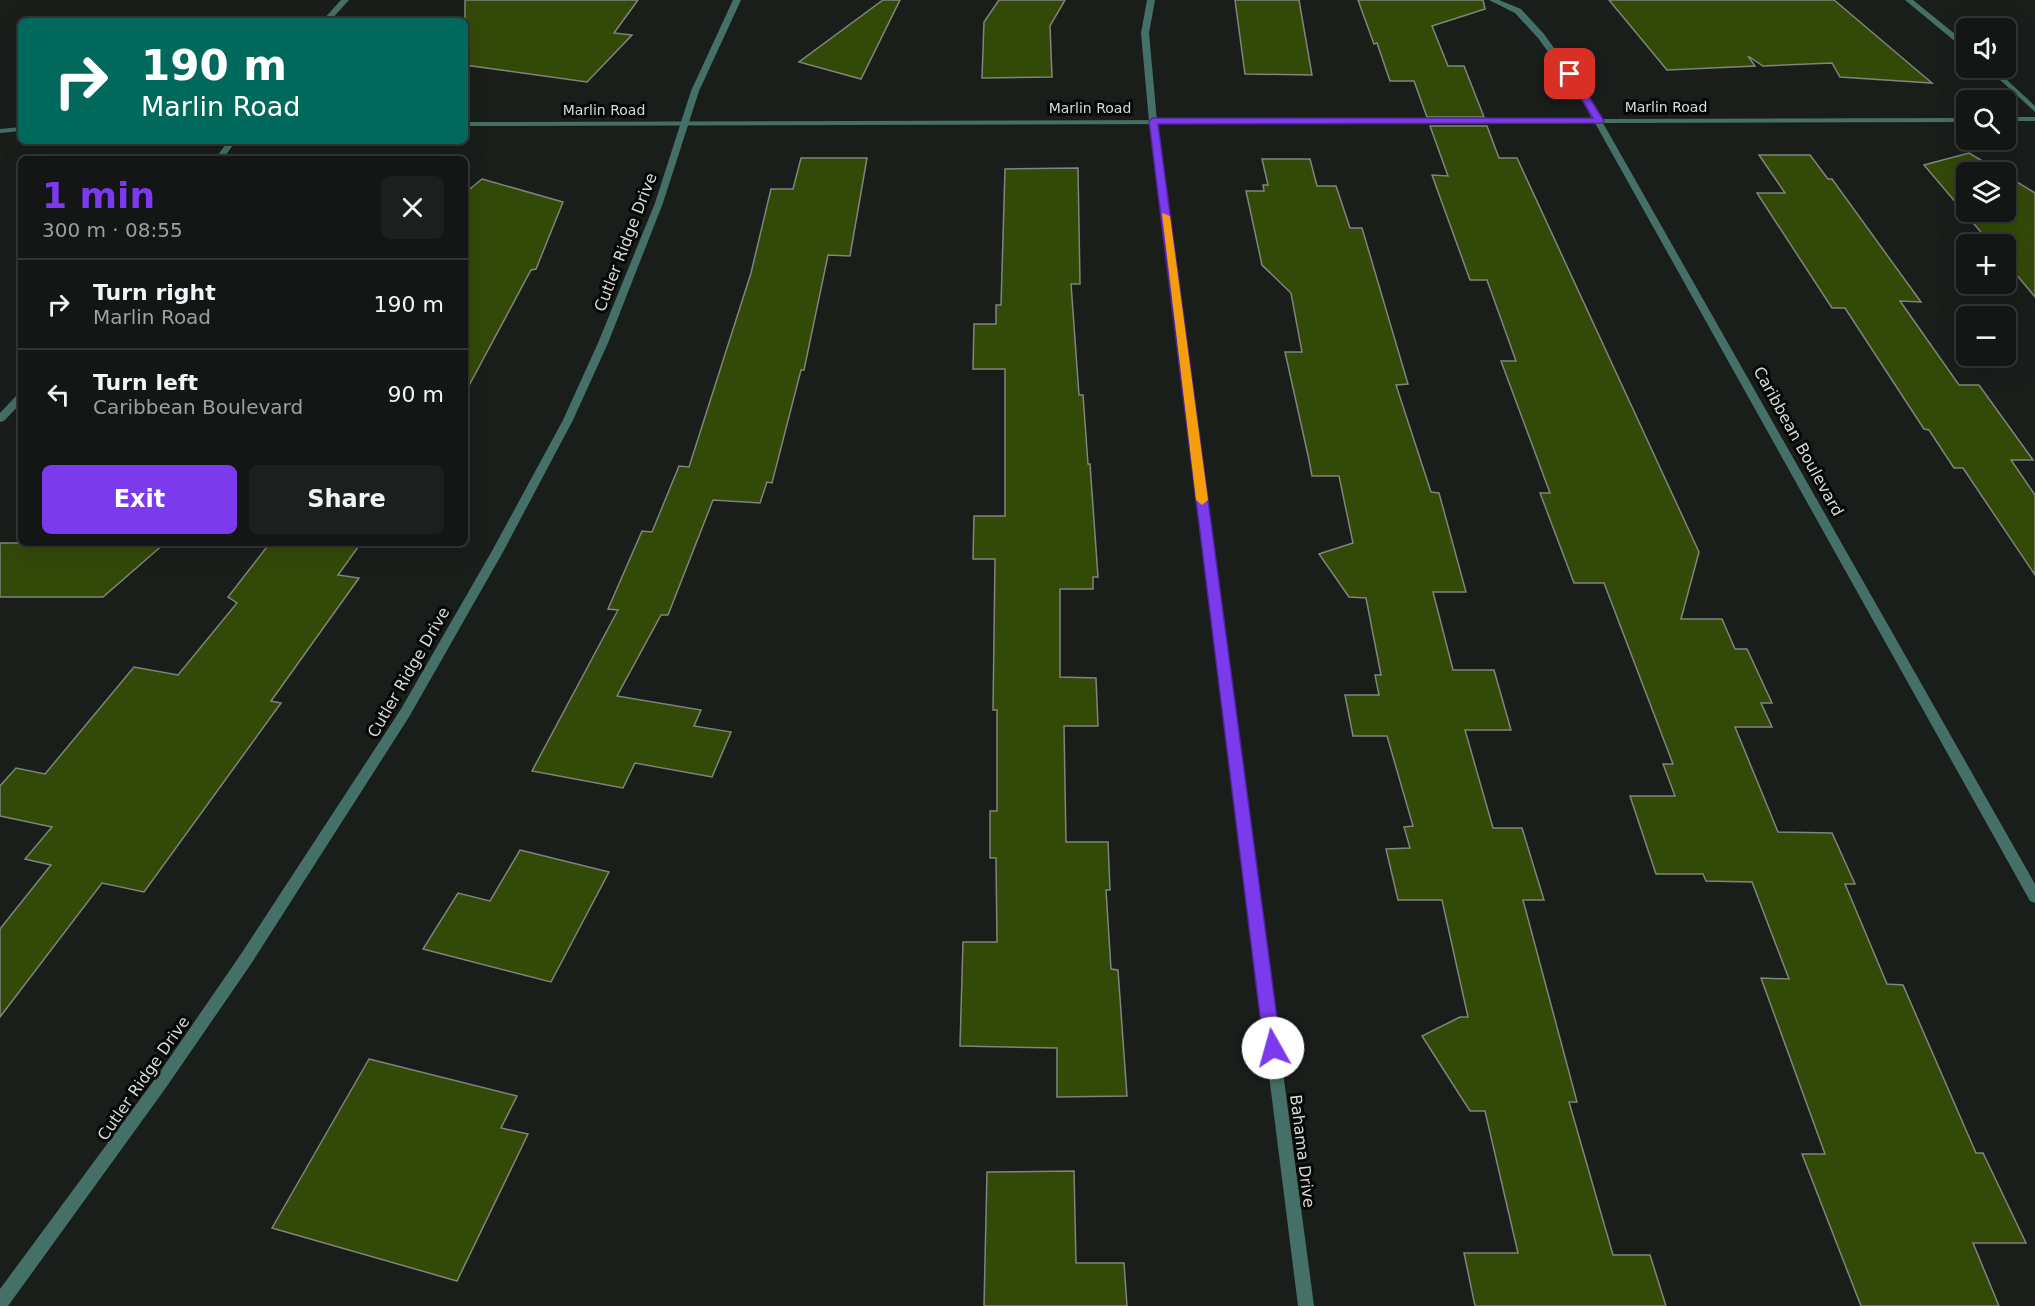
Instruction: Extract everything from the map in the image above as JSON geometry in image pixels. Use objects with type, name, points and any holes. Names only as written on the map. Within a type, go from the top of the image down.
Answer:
[{"type":"street","points":[[329,18],[345,0]]},
{"type":"street","name":"Cutler Ridge Drive","points":[[0,1303],[160,1084],[246,959],[405,713],[497,552],[568,420],[640,256],[694,91],[737,0]]},
{"type":"street","name":"Bahama Drive","points":[[1151,0],[1145,33],[1153,121],[1306,1306]]},
{"type":"street","name":"Caribbean Boulevard","points":[[1492,0],[1518,11],[1570,74],[1599,121],[2035,897]]},
{"type":"street","points":[[1517,0],[1518,11]]},
{"type":"street","points":[[1909,0],[1956,38]]},
{"type":"street","points":[[2001,78],[2035,110]]},
{"type":"street","points":[[2016,119],[2035,119]]},
{"type":"street","name":"Marlin Road","points":[[468,124],[1956,120]]},
{"type":"street","points":[[0,131],[18,129]]},
{"type":"street","points":[[0,418],[18,400]]},
{"type":"building","points":[[465,0],[638,0],[614,33],[632,35],[587,82],[468,65],[468,18],[465,18]]},
{"type":"building","points":[[883,0],[900,0],[861,79],[799,62]]},
{"type":"building","points":[[999,0],[1065,0],[1050,26],[1052,77],[982,78],[984,22]]},
{"type":"building","points":[[1235,0],[1299,0],[1312,75],[1245,74]]},
{"type":"building","points":[[1358,0],[1483,0],[1485,9],[1432,26],[1448,66],[1464,66],[1484,117],[1427,117],[1414,81],[1390,81],[1377,43],[1374,44]]},
{"type":"building","points":[[1609,0],[1834,0],[1932,83],[1840,77],[1832,63],[1763,66],[1748,56],[1755,66],[1667,70]]},
{"type":"building","points":[[1430,126],[1487,126],[1499,158],[1517,158],[1699,552],[1681,619],[1722,619],[1735,649],[1747,649],[1772,703],[1761,703],[1772,727],[1735,727],[1778,832],[1832,833],[1855,884],[1845,884],[1887,984],[1903,985],[1976,1153],[1983,1153],[2026,1243],[1973,1243],[1999,1306],[1861,1306],[1802,1154],[1825,1154],[1761,978],[1789,979],[1752,882],[1706,881],[1703,874],[1656,874],[1630,796],[1675,796],[1663,764],[1673,764],[1604,583],[1574,583],[1540,493],[1550,493],[1501,361],[1516,361],[1487,280],[1470,280],[1432,175],[1448,176]]},
{"type":"building","points":[[1969,153],[1984,162],[1956,162],[1956,203],[1924,165]]},
{"type":"building","points":[[1759,155],[1810,155],[1828,179],[1832,179],[1921,302],[1900,301],[1959,385],[1979,385],[2033,460],[2011,460],[2035,495],[2035,575],[1963,468],[1954,468],[1929,430],[1924,429],[1845,308],[1832,308],[1757,193],[1785,193]]},
{"type":"building","points":[[801,158],[867,158],[850,256],[828,255],[804,370],[801,370],[772,483],[767,482],[760,503],[713,500],[668,615],[661,615],[617,696],[701,710],[694,726],[731,732],[712,777],[635,763],[623,788],[532,771],[618,610],[608,609],[642,531],[652,532],[679,466],[689,467],[751,273],[771,189],[793,189]]},
{"type":"building","points":[[1262,159],[1310,159],[1317,186],[1336,186],[1350,228],[1362,228],[1408,384],[1396,385],[1431,492],[1439,493],[1466,592],[1433,592],[1453,670],[1494,670],[1511,730],[1465,730],[1493,828],[1522,828],[1544,900],[1523,900],[1577,1102],[1569,1102],[1613,1255],[1650,1255],[1666,1306],[1475,1306],[1464,1253],[1518,1253],[1485,1111],[1470,1111],[1422,1036],[1460,1017],[1468,1017],[1442,900],[1398,900],[1386,849],[1410,848],[1404,827],[1413,826],[1387,736],[1353,736],[1345,695],[1379,695],[1375,675],[1381,675],[1366,598],[1349,597],[1319,554],[1353,543],[1339,476],[1312,476],[1285,352],[1302,352],[1291,293],[1262,265],[1246,191],[1264,191],[1263,185],[1268,185]]},
{"type":"building","points":[[1078,168],[1080,284],[1071,284],[1079,395],[1083,395],[1088,464],[1090,464],[1098,577],[1093,577],[1093,589],[1060,589],[1060,677],[1096,678],[1098,726],[1064,726],[1066,842],[1108,842],[1110,890],[1106,890],[1111,969],[1118,970],[1127,1096],[1057,1097],[1057,1048],[960,1046],[963,942],[997,942],[996,858],[990,858],[990,811],[997,811],[997,710],[993,710],[995,559],[973,559],[974,516],[1005,516],[1005,369],[973,369],[974,324],[996,324],[996,305],[1001,305],[1005,169]]},
{"type":"building","points":[[482,179],[563,202],[536,269],[531,270],[468,387],[468,191]]},
{"type":"building","points":[[2016,181],[2035,193],[2035,297],[2016,274],[2016,234],[1983,234],[1972,222],[2016,222]]},
{"type":"building","points":[[0,543],[18,543],[18,546],[162,546],[103,597],[0,597]]},
{"type":"building","points":[[268,546],[359,546],[338,575],[359,578],[271,701],[281,703],[144,892],[102,883],[0,1017],[0,929],[51,865],[25,859],[52,827],[0,816],[0,786],[16,768],[45,774],[134,667],[178,675],[237,603],[228,597]]},
{"type":"building","points":[[520,850],[609,872],[551,982],[423,949],[458,893],[490,901]]},
{"type":"building","points":[[369,1059],[517,1096],[501,1128],[528,1134],[457,1281],[272,1228]]},
{"type":"building","points":[[1074,1171],[1076,1263],[1124,1263],[1127,1306],[984,1306],[987,1172]]},
{"type":"slow traffic","points":[[1165,216],[1202,500]]},
{"type":"route","points":[[1273,1048],[1153,121],[1599,121],[1570,74]]}]
